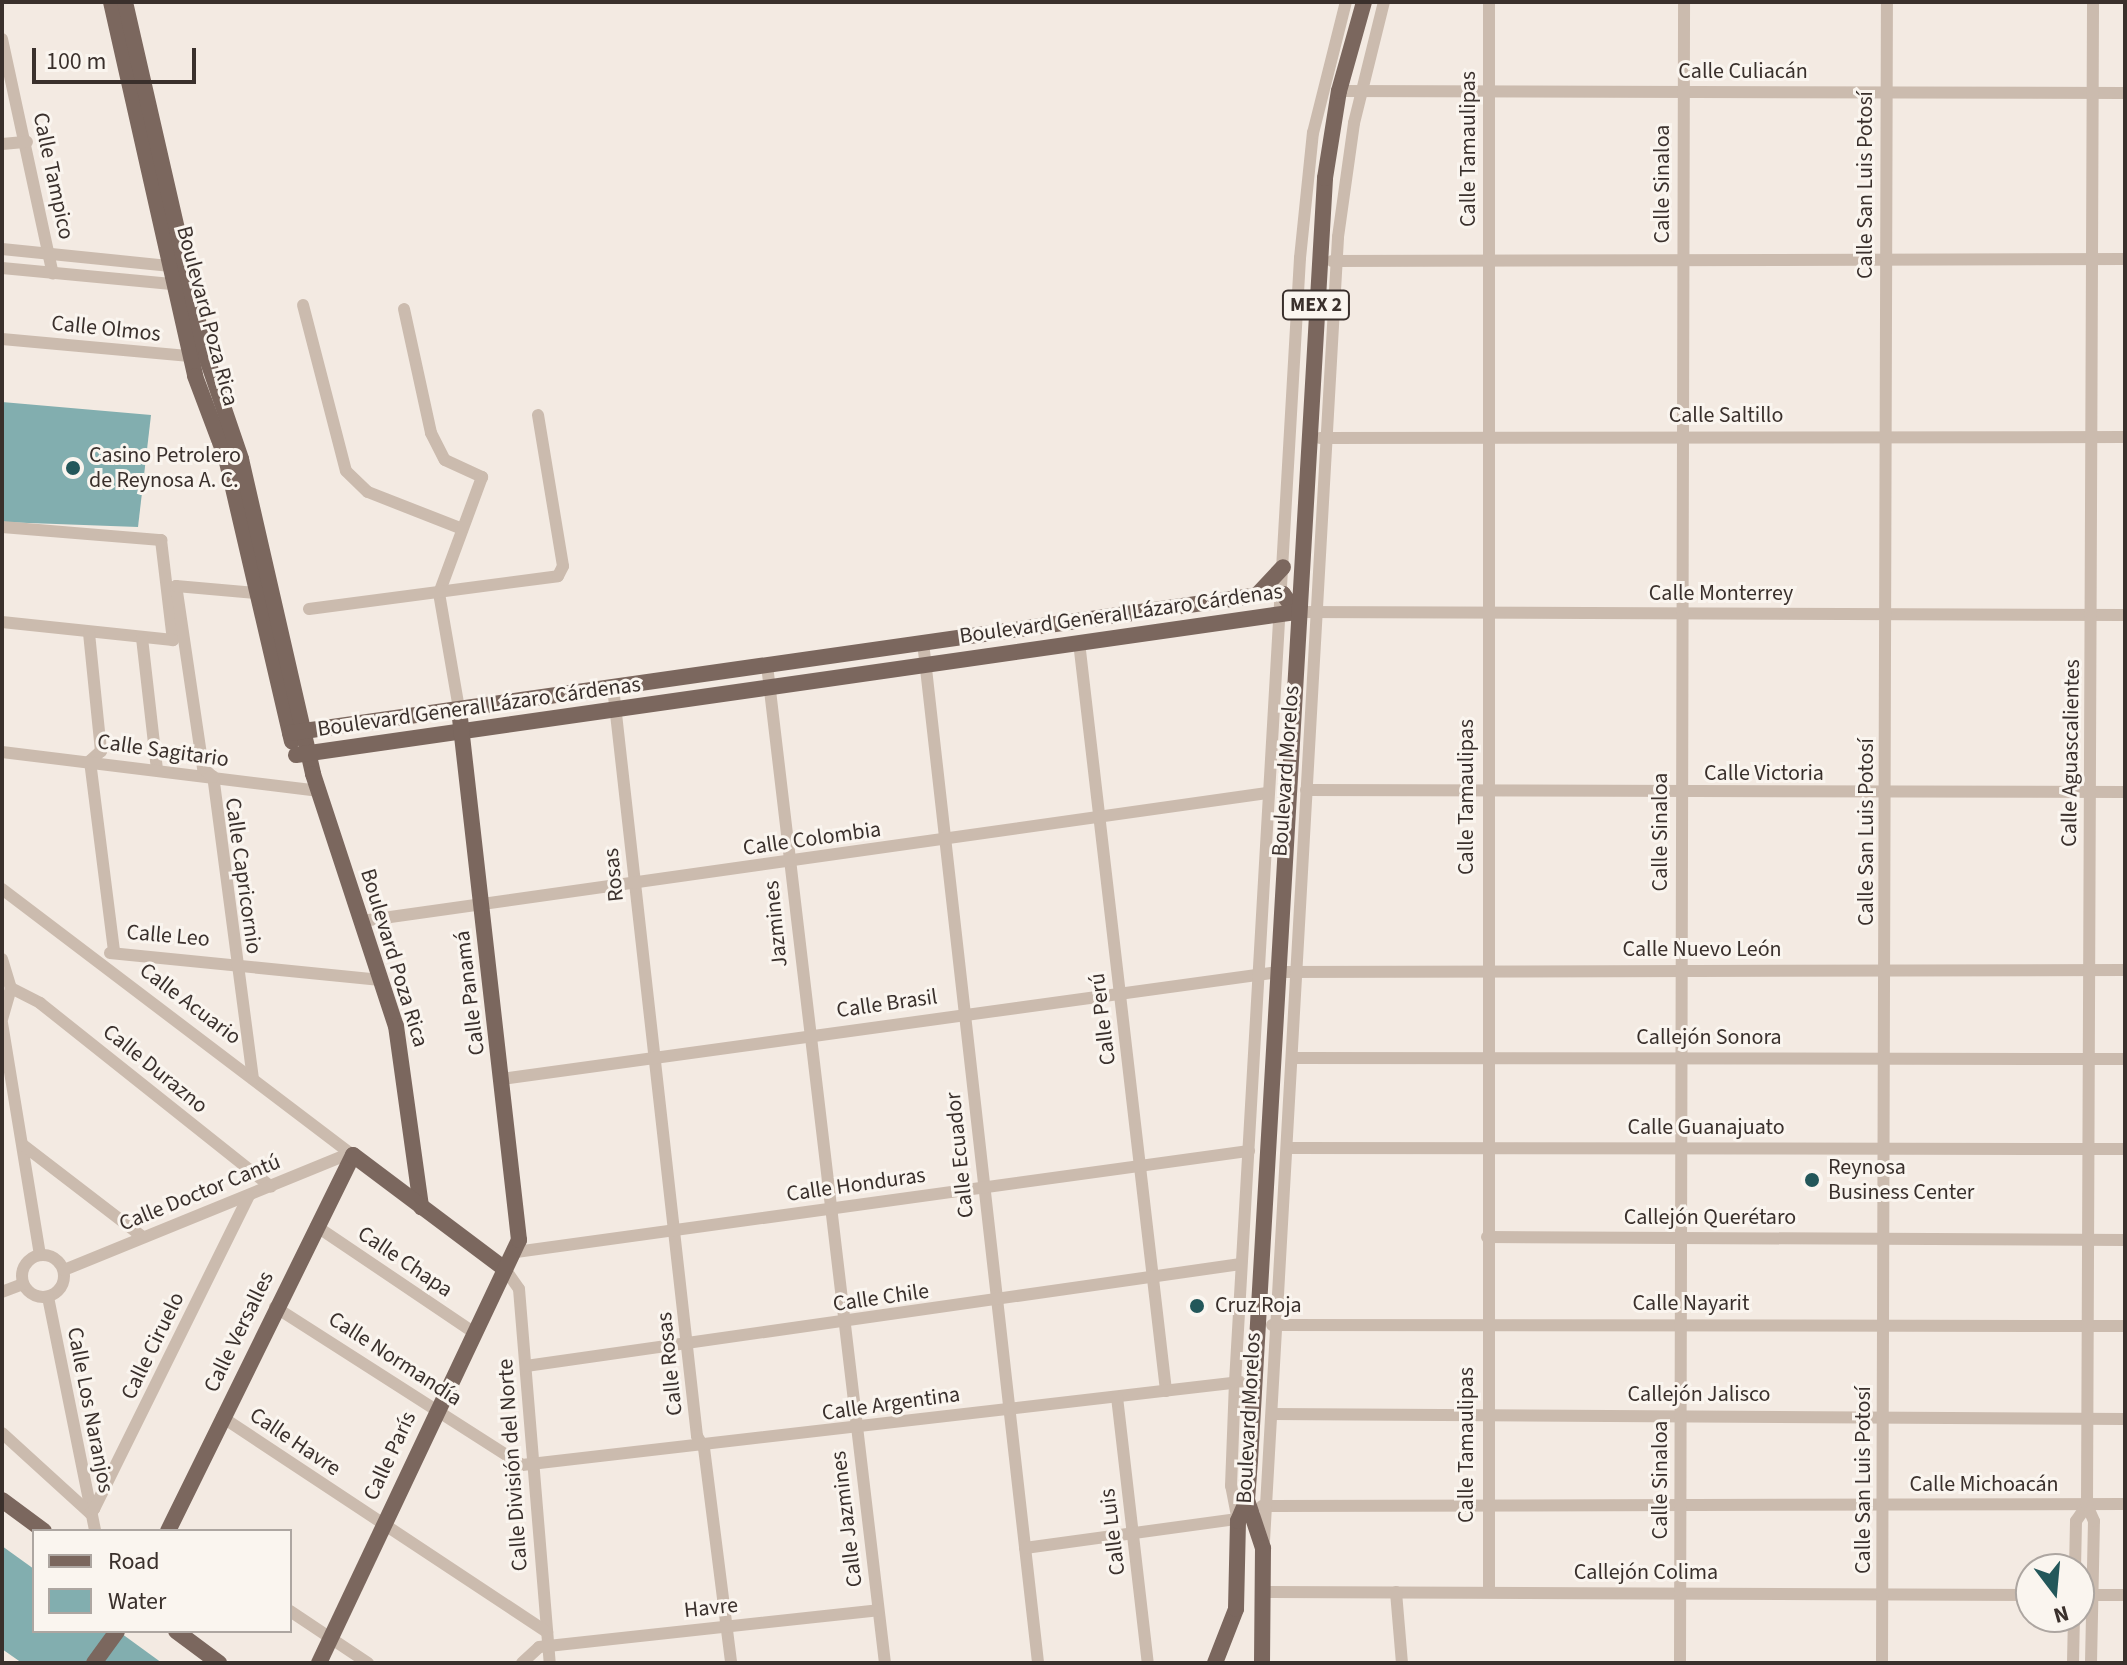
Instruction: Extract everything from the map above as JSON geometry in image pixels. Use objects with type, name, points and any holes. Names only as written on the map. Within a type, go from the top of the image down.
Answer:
[{"type":"main road","name":"Boulevard Poza Rica","points":[[111,2],[177,267]]},
{"type":"main road","name":"Boulevard Poza Rica","points":[[125,2],[177,267],[226,458],[256,593],[303,754],[313,774],[362,921],[401,1054],[421,1207]]},
{"type":"main road","name":"Boulevard Morelos","points":[[1215,1663],[1236,1609],[1246,1511],[1278,972],[1288,612],[1307,438],[1301,404],[1331,136],[1339,91],[1364,2]]},
{"type":"main road","points":[[1313,133],[1331,136]]},
{"type":"main road","name":"Boulevard Poza Rica","points":[[199,357],[241,459],[297,732]]},
{"type":"main road","points":[[1256,596],[1283,567]]},
{"type":"main road","name":"Boulevard General Lázaro Cárdenas","points":[[297,732],[1256,596],[1283,594],[1288,612],[303,754]]},
{"type":"main road","points":[[1082,642],[1091,634],[1124,626],[1126,614]]},
{"type":"main road","name":"Calle Panamá","points":[[459,709],[519,1227],[516,1252]]},
{"type":"main road","name":"Calle Acuario","points":[[352,1154],[505,1269]]},
{"type":"main road","name":"Calle Versalles","points":[[170,1529],[275,1307],[352,1154]]},
{"type":"main road","points":[[505,1269],[516,1252]]},
{"type":"main road","name":"Calle París","points":[[319,1663],[505,1269]]},
{"type":"main road","points":[[2,1500],[41,1529]]},
{"type":"main road","name":"Boulevard Morelos","points":[[1246,1511],[1263,1548],[1262,1663]]},
{"type":"main road","points":[[2,1512],[32,1534]]},
{"type":"main road","points":[[94,1663],[116,1633]]},
{"type":"main road","points":[[179,1633],[219,1663]]},
{"type":"street","name":"Boulevard Morelos","points":[[1283,594],[1283,567],[1301,404],[1300,258],[1313,133],[1346,2]]},
{"type":"street","name":"Boulevard Morelos","points":[[1263,1548],[1343,184],[1361,93],[1384,2]]},
{"type":"street","name":"Calle Tamaulipas","points":[[1489,2],[1486,615],[1489,1591]]},
{"type":"street","name":"Calle Sinaloa","points":[[1680,1663],[1684,2]]},
{"type":"street","name":"Calle San Luis Potosí","points":[[1882,1663],[1886,1149],[1887,2]]},
{"type":"street","name":"Calle Aguascalientes","points":[[2093,2],[2087,1505],[2094,1521],[2094,1553]]},
{"type":"street","name":"Calle Tampico","points":[[2,39],[27,142],[53,274]]},
{"type":"street","name":"Calle Culiacán","points":[[1339,91],[2125,93]]},
{"type":"street","points":[[2,144],[27,142]]},
{"type":"street","points":[[2,249],[177,267]]},
{"type":"street","points":[[1319,261],[2125,259]]},
{"type":"street","points":[[2,268],[181,285]]},
{"type":"street","points":[[303,305],[346,471],[368,492],[460,528]]},
{"type":"street","points":[[404,309],[431,433],[445,460],[482,477],[460,528],[439,593],[459,709]]},
{"type":"street","name":"Calle Olmos","points":[[2,339],[199,357]]},
{"type":"street","points":[[309,609],[439,593],[562,572],[538,415]]},
{"type":"street","name":"Calle Saltillo","points":[[1307,438],[2125,437]]},
{"type":"street","points":[[2,527],[161,540],[173,640],[2,622]]},
{"type":"street","name":"Calle Capricornio","points":[[253,1079],[234,963],[213,777],[203,768],[176,586],[256,593]]},
{"type":"street","name":"Boulevard Morelos","points":[[1246,1511],[1231,1486],[1235,1382],[1267,793],[1288,612]]},
{"type":"street","name":"Calle Monterrey","points":[[1288,612],[2125,615]]},
{"type":"street","points":[[89,633],[101,751],[90,761],[114,950]]},
{"type":"street","points":[[142,638],[157,770]]},
{"type":"street","name":"Calle Ecuador","points":[[923,642],[1038,1663]]},
{"type":"street","name":"Calle Perú","points":[[1082,642],[1099,817],[1166,1391]]},
{"type":"street","name":"Jazmines","points":[[767,665],[809,1036]]},
{"type":"street","name":"Rosas","points":[[613,687],[655,1059]]},
{"type":"street","name":"Calle Sagitario","points":[[2,752],[318,791]]},
{"type":"street","name":"Calle Victoria","points":[[1306,790],[1681,794],[2125,792]]},
{"type":"street","name":"Calle Colombia","points":[[362,921],[1267,793]]},
{"type":"street","name":"Calle Acuario","points":[[2,889],[352,1154]]},
{"type":"street","name":"Calle Leo","points":[[96,960],[114,950],[381,980]]},
{"type":"street","points":[[2,959],[11,988],[2,1021],[40,1255]]},
{"type":"street","name":"Calle Nuevo León","points":[[1278,972],[2125,970]]},
{"type":"street","name":"Calle Brasil","points":[[502,1079],[1120,991],[1278,972]]},
{"type":"street","name":"Calle Durazno","points":[[11,988],[40,1003],[271,1187]]},
{"type":"street","name":"Calle Jazmines","points":[[809,1036],[885,1663]]},
{"type":"street","name":"Callejón Sonora","points":[[1293,1058],[2125,1059]]},
{"type":"street","name":"Calle Rosas","points":[[655,1059],[697,1436],[704,1448],[731,1663]]},
{"type":"street","points":[[23,1145],[143,1237]]},
{"type":"street","name":"Calle Guanajuato","points":[[1288,1148],[2125,1149]]},
{"type":"street","name":"Calle Honduras","points":[[516,1252],[1249,1151]]},
{"type":"street","name":"Calle Doctor Cantú","points":[[64,1270],[352,1154]]},
{"type":"street","name":"Calle Ciruelo","points":[[90,1513],[249,1195]]},
{"type":"street","name":"Calle Chapa","points":[[316,1226],[473,1332]]},
{"type":"street","name":"Callejón Querétaro","points":[[1487,1237],[2125,1240]]},
{"type":"street","points":[[40,1255],[56,1259],[64,1270],[61,1287],[48,1297],[38,1297],[23,1284],[25,1265],[40,1255]]},
{"type":"street","name":"Calle Chile","points":[[526,1366],[688,1346],[1241,1264]]},
{"type":"street","name":"Calle División del Norte","points":[[505,1269],[519,1289],[550,1663]]},
{"type":"street","points":[[2,1292],[23,1284]]},
{"type":"street","name":"Calle Los Naranjos","points":[[48,1297],[94,1529]]},
{"type":"street","name":"Calle Normandía","points":[[275,1307],[522,1465],[534,1466]]},
{"type":"street","name":"Calle Nayarit","points":[[1257,1325],[2125,1326]]},
{"type":"street","name":"Calle Argentina","points":[[534,1466],[857,1429],[1009,1407],[1254,1381]]},
{"type":"street","name":"Calle Luis","points":[[1117,1397],[1148,1663]]},
{"type":"street","name":"Callejón Jalisco","points":[[1272,1414],[2125,1419]]},
{"type":"street","name":"Calle Havre","points":[[222,1417],[382,1526],[547,1632]]},
{"type":"street","points":[[2,1433],[90,1513]]},
{"type":"street","points":[[1025,1548],[1133,1535],[1246,1511],[1266,1503]]},
{"type":"street","name":"Calle Michoacán","points":[[1266,1503],[2125,1504]]},
{"type":"street","name":"Calle Aguascalientes","points":[[2075,1553],[2076,1521],[2087,1505]]},
{"type":"street","name":"Callejón Colima","points":[[1261,1592],[2015,1595]]},
{"type":"street","points":[[1396,1592],[1402,1663]]},
{"type":"street","points":[[2095,1595],[2125,1595]]},
{"type":"street","name":"Havre","points":[[549,1647],[878,1610]]},
{"type":"street","points":[[292,1612],[368,1663]]},
{"type":"street","points":[[2073,1663],[2074,1633]]},
{"type":"street","name":"Calle Aguascalientes","points":[[2091,1663],[2092,1633]]},
{"type":"street","points":[[522,1663],[532,1649],[549,1647]]},
{"type":"water","name":"Casino Petrolero de Reynosa A. C.","points":[[2,402],[151,415],[138,527],[2,522]]},
{"type":"water","points":[[2,1546],[32,1568],[32,1633],[121,1633],[162,1663],[22,1663],[2,1649]]},
{"type":"place","name":"Casino Petrolero de Reynosa A. C.","points":[[73,468]]},
{"type":"place","name":"Reynosa Business Center","points":[[1812,1180]]},
{"type":"place","name":"Cruz Roja","points":[[1197,1306]]}]
